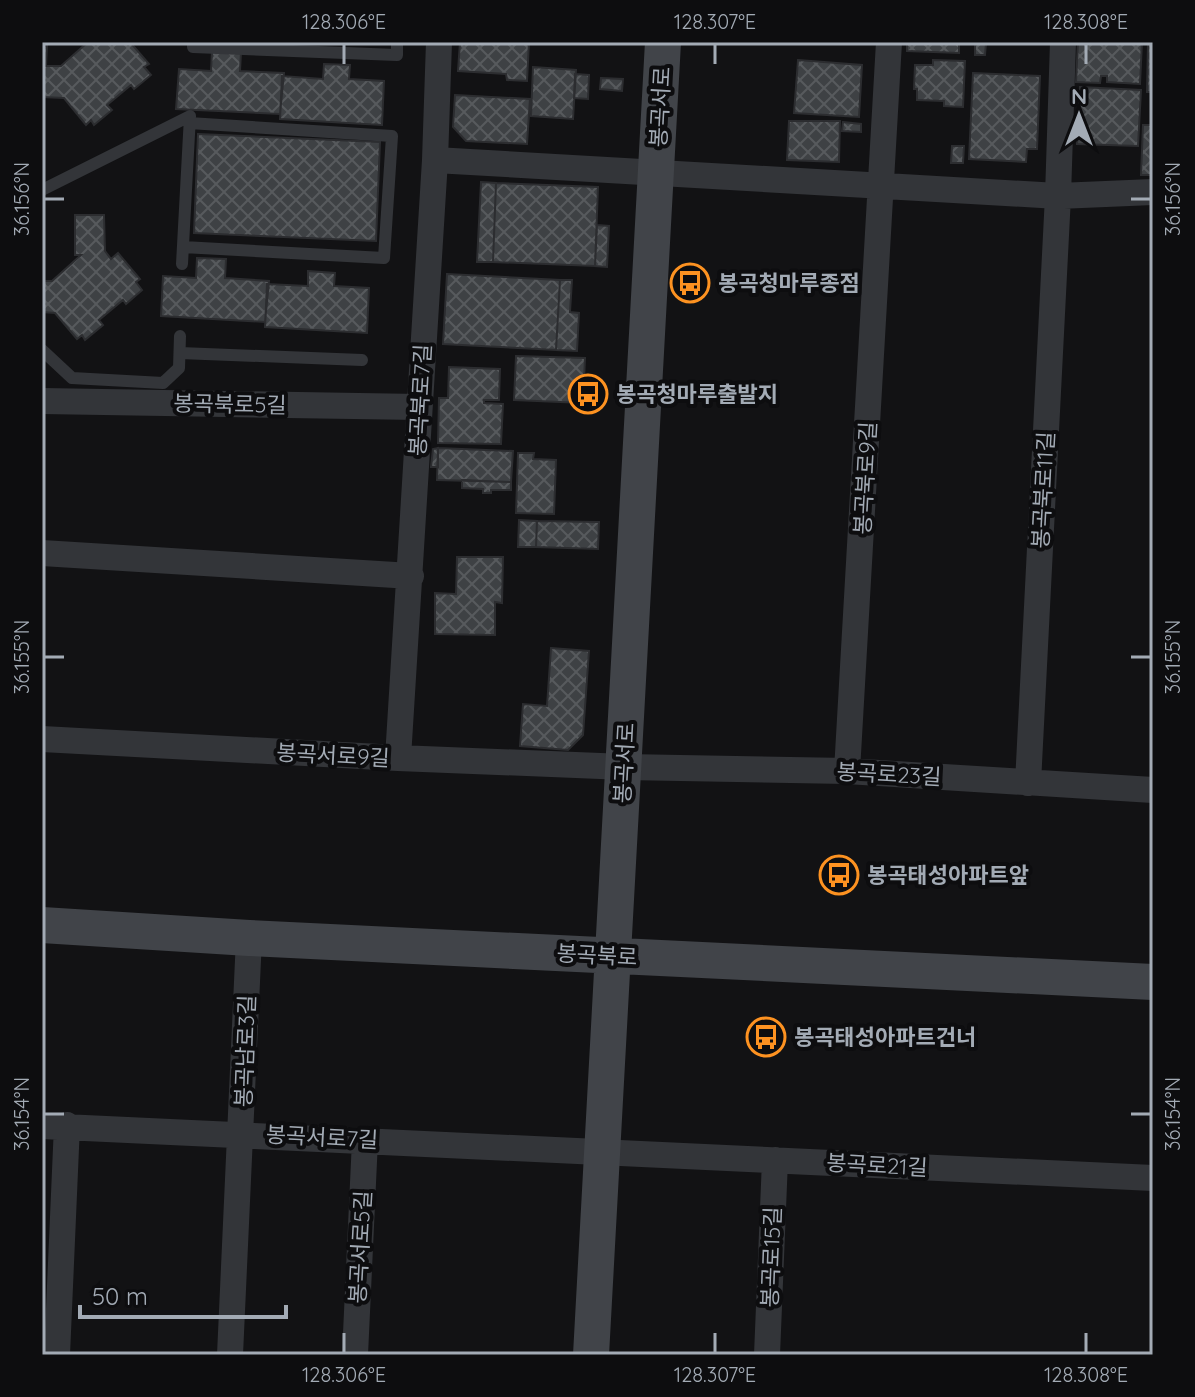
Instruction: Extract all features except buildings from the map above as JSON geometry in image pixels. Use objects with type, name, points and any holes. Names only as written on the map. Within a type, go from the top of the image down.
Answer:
[{"type":"street","name":"봉곡북로7길","points":[[398,758],[435,160],[439,42]]},
{"type":"street","name":"봉곡서로","points":[[591,1355],[663,42]]},
{"type":"street","name":"봉곡북로9길","points":[[847,771],[889,42]]},
{"type":"street","name":"봉곡북로11길","points":[[1028,783],[1063,42]]},
{"type":"street","name":"봉곡서로","points":[[435,160],[883,185]]},
{"type":"street","points":[[883,185],[1058,196],[1153,192]]},
{"type":"street","name":"봉곡북로5길","points":[[42,401],[419,407]]},
{"type":"street","points":[[42,553],[411,576]]},
{"type":"street","name":"봉곡서로9길","points":[[42,739],[625,767]]},
{"type":"street","name":"봉곡로23길","points":[[625,767],[847,771],[1153,790]]},
{"type":"street","name":"봉곡북로","points":[[42,925],[1153,982]]},
{"type":"street","name":"봉곡남로3길","points":[[230,1355],[249,938]]},
{"type":"street","points":[[54,1125],[57,1355]]},
{"type":"street","name":"봉곡서로7길","points":[[54,1125],[601,1151]]},
{"type":"street","name":"봉곡서로5길","points":[[355,1355],[365,1140]]},
{"type":"street","name":"봉곡로21길","points":[[601,1151],[1153,1178]]},
{"type":"street","name":"봉곡로15길","points":[[767,1355],[775,1160]]},
{"type":"lane","points":[[193,42],[193,47],[397,55],[397,42]]},
{"type":"lane","points":[[42,190],[190,116],[182,264]]},
{"type":"lane","points":[[183,247],[384,258],[392,136],[189,123]]},
{"type":"lane","points":[[42,350],[72,378],[163,383],[179,368],[180,336]]},
{"type":"lane","points":[[180,353],[362,360]]},
{"type":"place","name":"봉곡청마루종점","points":[[690,283]]},
{"type":"place","name":"봉곡청마루출발지","points":[[588,394]]},
{"type":"place","name":"봉곡태성아파트앞","points":[[839,875]]},
{"type":"place","name":"봉곡태성아파트건너","points":[[766,1037]]}]
